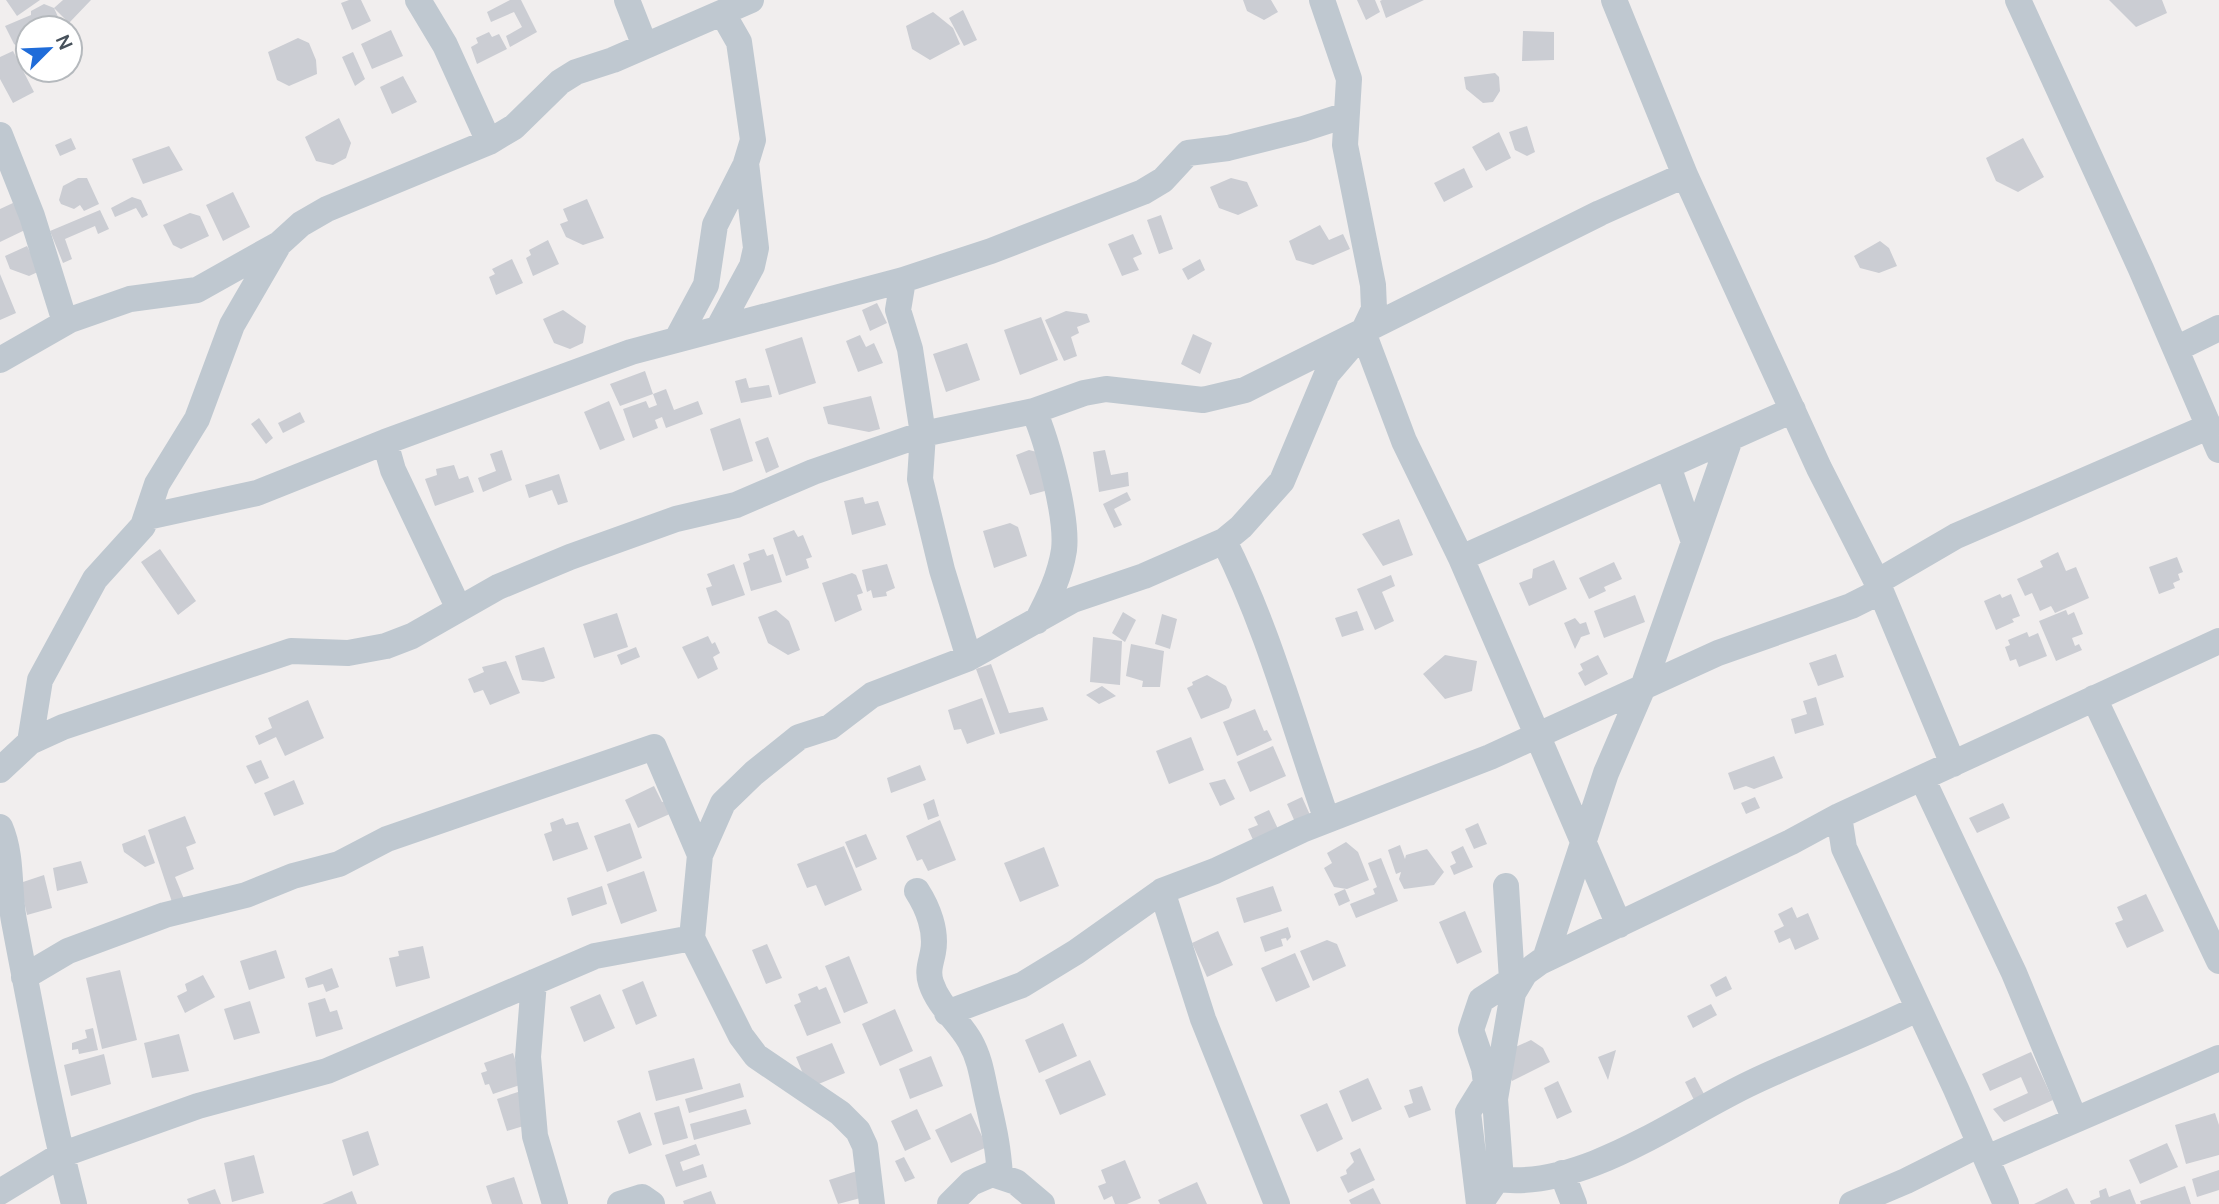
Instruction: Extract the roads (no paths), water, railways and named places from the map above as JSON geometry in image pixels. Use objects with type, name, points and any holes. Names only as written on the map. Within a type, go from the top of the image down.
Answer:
[{"type":"street","points":[[418,0],[445,45],[489,142]]},
{"type":"street","points":[[627,0],[645,46]]},
{"type":"street","points":[[0,360],[65,322],[130,299],[197,290],[279,244],[301,224],[327,209],[489,142],[514,127],[567,77],[723,14],[751,0]]},
{"type":"street","points":[[872,1204],[865,1146],[858,1131],[840,1113],[756,1056],[741,1036],[692,938],[700,855],[723,803],[754,773],[799,737],[830,727],[873,695],[969,658],[1073,600],[1144,576],[1224,541],[1259,511],[1282,481],[1327,374],[1363,332],[1374,309],[1359,209],[1349,173],[1346,115],[1349,79],[1322,0]]},
{"type":"street","points":[[1614,0],[1685,175],[1836,504],[1879,587],[1953,764]]},
{"type":"street","points":[[947,1013],[1022,985],[1076,952],[1162,891],[1215,871],[1263,846],[1490,757],[1718,653],[1851,606],[1956,536],[2214,438],[2018,0]]},
{"type":"street","points":[[677,339],[706,285],[715,225],[746,163],[753,140],[739,42],[723,14]]},
{"type":"street","points":[[147,517],[257,493],[385,442],[677,339],[903,279],[991,251],[1143,192],[1163,180],[1188,153],[1228,148],[1303,130],[1346,115]]},
{"type":"street","points":[[0,135],[32,216],[65,322]]},
{"type":"street","points":[[719,327],[752,266],[756,248],[746,163]]},
{"type":"street","points":[[0,770],[30,742],[63,727],[226,675],[261,659],[291,652],[348,653],[386,646],[412,636],[498,587],[570,557],[676,519],[736,505],[813,472],[923,434],[1034,411],[1084,393],[1106,389],[1203,400],[1245,390],[1600,213],[1685,175]]},
{"type":"street","points":[[30,742],[40,680],[53,653],[95,579],[136,535],[147,517],[157,484],[197,419],[232,325],[279,244]]},
{"type":"street","points":[[903,279],[898,310],[910,349],[923,434],[920,479],[942,570],[969,658]]},
{"type":"street","points":[[2176,349],[2219,328]]},
{"type":"street","points":[[1363,332],[1404,441],[1461,558],[1619,925]]},
{"type":"street","points":[[1461,558],[1793,410]]},
{"type":"street","points":[[1034,411],[1045,437],[1064,536],[1053,590],[1037,621]]},
{"type":"street","points":[[1545,959],[1606,773],[1643,687],[1730,439]]},
{"type":"street","points":[[385,442],[393,470],[459,609]]},
{"type":"street","points":[[1668,466],[1694,542]]},
{"type":"street","points":[[1224,541],[1257,617],[1327,820]]},
{"type":"street","points":[[1479,1204],[1497,1179],[1499,1152],[1495,1133],[1495,1099],[1513,993],[1525,973],[1545,959],[1839,816],[2219,641]]},
{"type":"street","points":[[2094,698],[2219,961]]},
{"type":"street","points":[[24,976],[68,951],[165,915],[246,895],[293,876],[339,864],[387,839],[654,747],[700,855]]},
{"type":"street","points":[[1922,778],[2019,984],[2076,1121]]},
{"type":"street","points":[[1839,816],[1844,848],[2006,1204]]},
{"type":"street","points":[[0,827],[7,847],[12,910],[24,976],[61,1155],[74,1204]]},
{"type":"street","points":[[1479,1204],[1468,1112],[1486,1083],[1484,1068],[1471,1031],[1481,1000],[1513,980],[1506,886]]},
{"type":"street","points":[[917,891],[925,904],[934,935],[929,974],[947,1013],[964,1031],[982,1066],[989,1107],[997,1131],[1000,1175]]},
{"type":"street","points":[[1162,891],[1203,1019],[1277,1204]]},
{"type":"street","points":[[0,1192],[61,1155],[198,1105],[327,1071],[595,956],[692,938]]},
{"type":"street","points":[[534,982],[528,1057],[535,1136],[555,1204]]},
{"type":"street","points":[[1497,1179],[1513,1181],[1587,1167],[1753,1082],[1917,1009]]},
{"type":"street","points":[[1852,1204],[1984,1151],[2076,1121],[2219,1058]]},
{"type":"street","points":[[1562,1173],[1574,1204]]},
{"type":"street","points":[[950,1204],[980,1177],[1000,1175],[1016,1182],[1042,1204]]},
{"type":"street","points":[[621,1204],[642,1197],[652,1204]]}]
